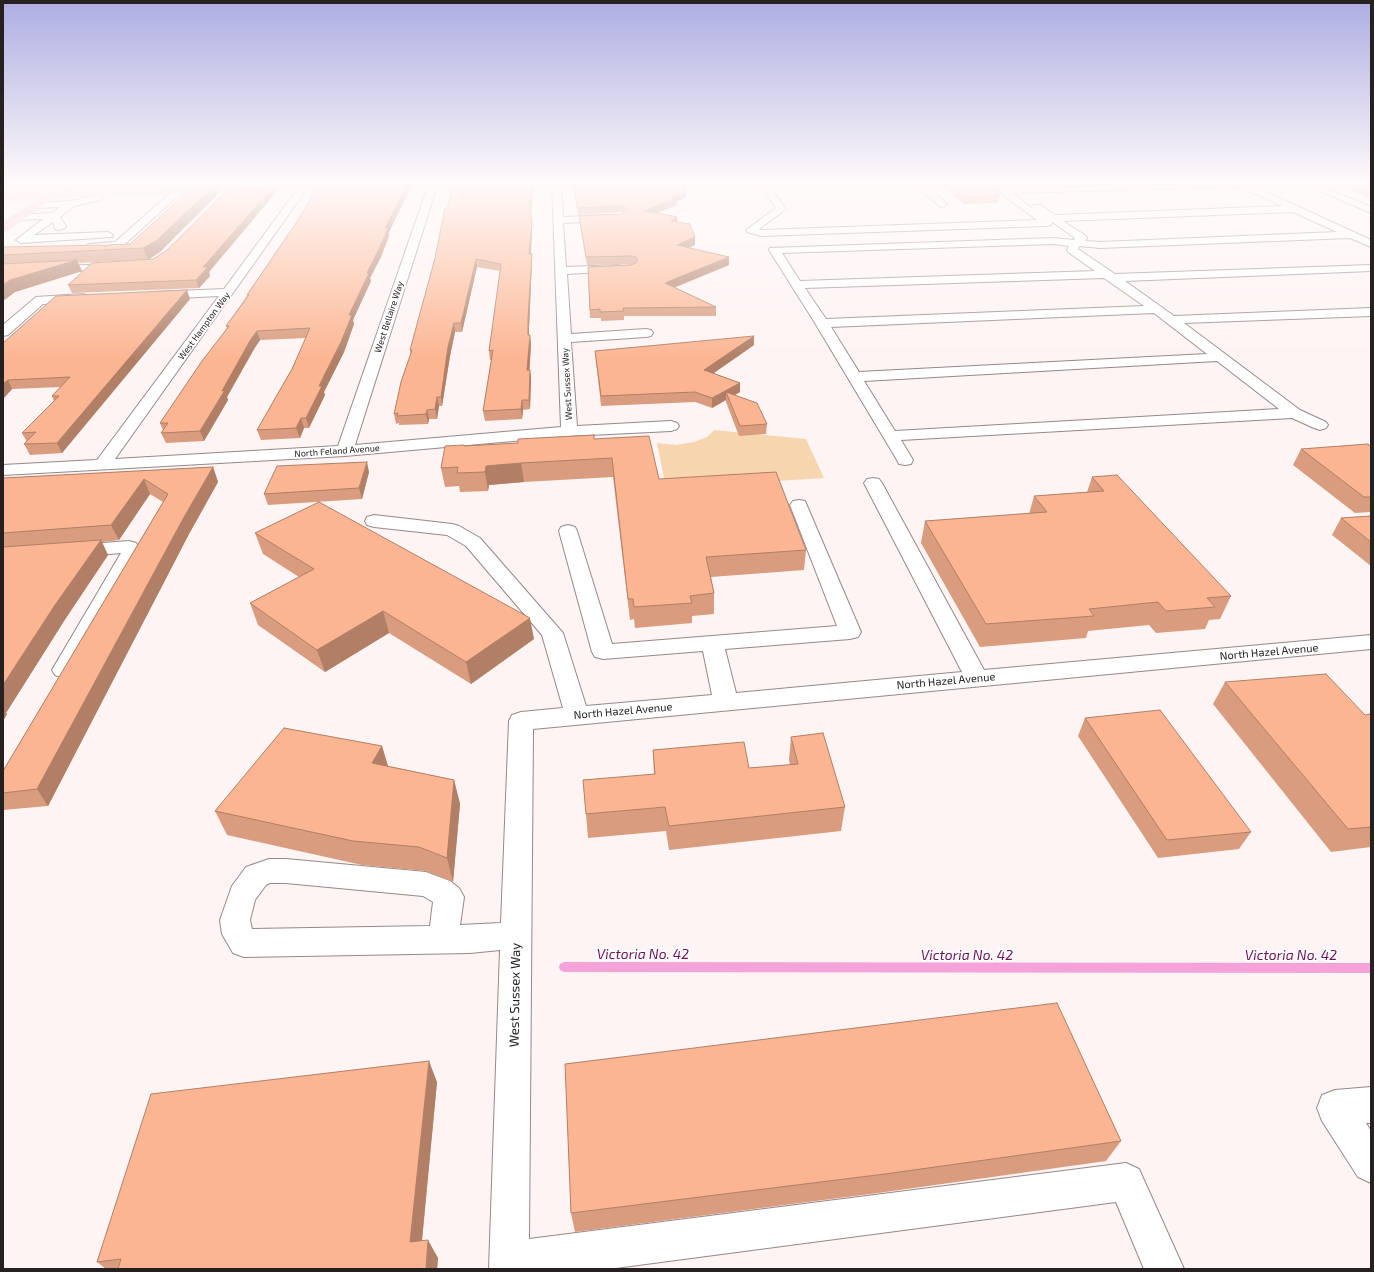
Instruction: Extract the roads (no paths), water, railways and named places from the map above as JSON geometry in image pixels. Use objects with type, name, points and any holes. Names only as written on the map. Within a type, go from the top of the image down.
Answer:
[{"type":"street","points":[[19,242],[13,248],[29,249]]},
{"type":"street","points":[[81,248],[118,245],[121,242]]},
{"type":"street","name":"West Hampton Way","points":[[102,465],[265,242]]},
{"type":"street","name":"West Bellaire Way","points":[[345,451],[414,242]]},
{"type":"street","name":"West Sussex Way","points":[[559,242],[569,431]]},
{"type":"street","points":[[905,460],[822,323],[774,250],[1011,242]]},
{"type":"street","points":[[1069,242],[1100,245],[1166,242]]},
{"type":"street","points":[[1076,243],[1072,250],[1157,309],[1294,413],[1320,425]]},
{"type":"street","points":[[3,271],[128,266]]},
{"type":"street","points":[[561,270],[632,268]]},
{"type":"street","points":[[797,285],[1371,268]]},
{"type":"street","points":[[142,296],[229,292]]},
{"type":"street","points":[[3,332],[40,300],[95,298]]},
{"type":"street","points":[[822,323],[1157,309]]},
{"type":"street","points":[[1170,320],[1371,312]]},
{"type":"street","name":"West Sussex Way","points":[[564,338],[646,333]]},
{"type":"street","points":[[854,377],[1222,357]]},
{"type":"street","points":[[890,436],[1294,413]]},
{"type":"street","name":"North Feland Avenue","points":[[3,470],[345,451],[569,431],[671,426]]},
{"type":"street","points":[[873,483],[977,679]]},
{"type":"street","points":[[568,530],[603,652],[850,632],[799,505]]},
{"type":"street","points":[[374,521],[452,530],[473,542],[552,633],[577,716]]},
{"type":"street","points":[[52,690],[132,552],[129,548],[58,552]]},
{"type":"street","name":"North Hazel Avenue","points":[[521,721],[1371,642]]},
{"type":"street","points":[[712,643],[726,702]]},
{"type":"street","name":"West Sussex Way","points":[[509,1265],[521,721]]},
{"type":"street","points":[[443,939],[449,897],[440,890],[426,884],[269,870],[256,876],[242,895],[235,920],[237,934],[244,943],[443,939],[516,935]]},
{"type":"street","points":[[1371,1105],[1335,1108],[1371,1164]]},
{"type":"street","points":[[509,1265],[1126,1182],[1164,1269]]},
{"type":"waterway","name":"Victoria No. 42","points":[[564,967],[1371,968]]}]
